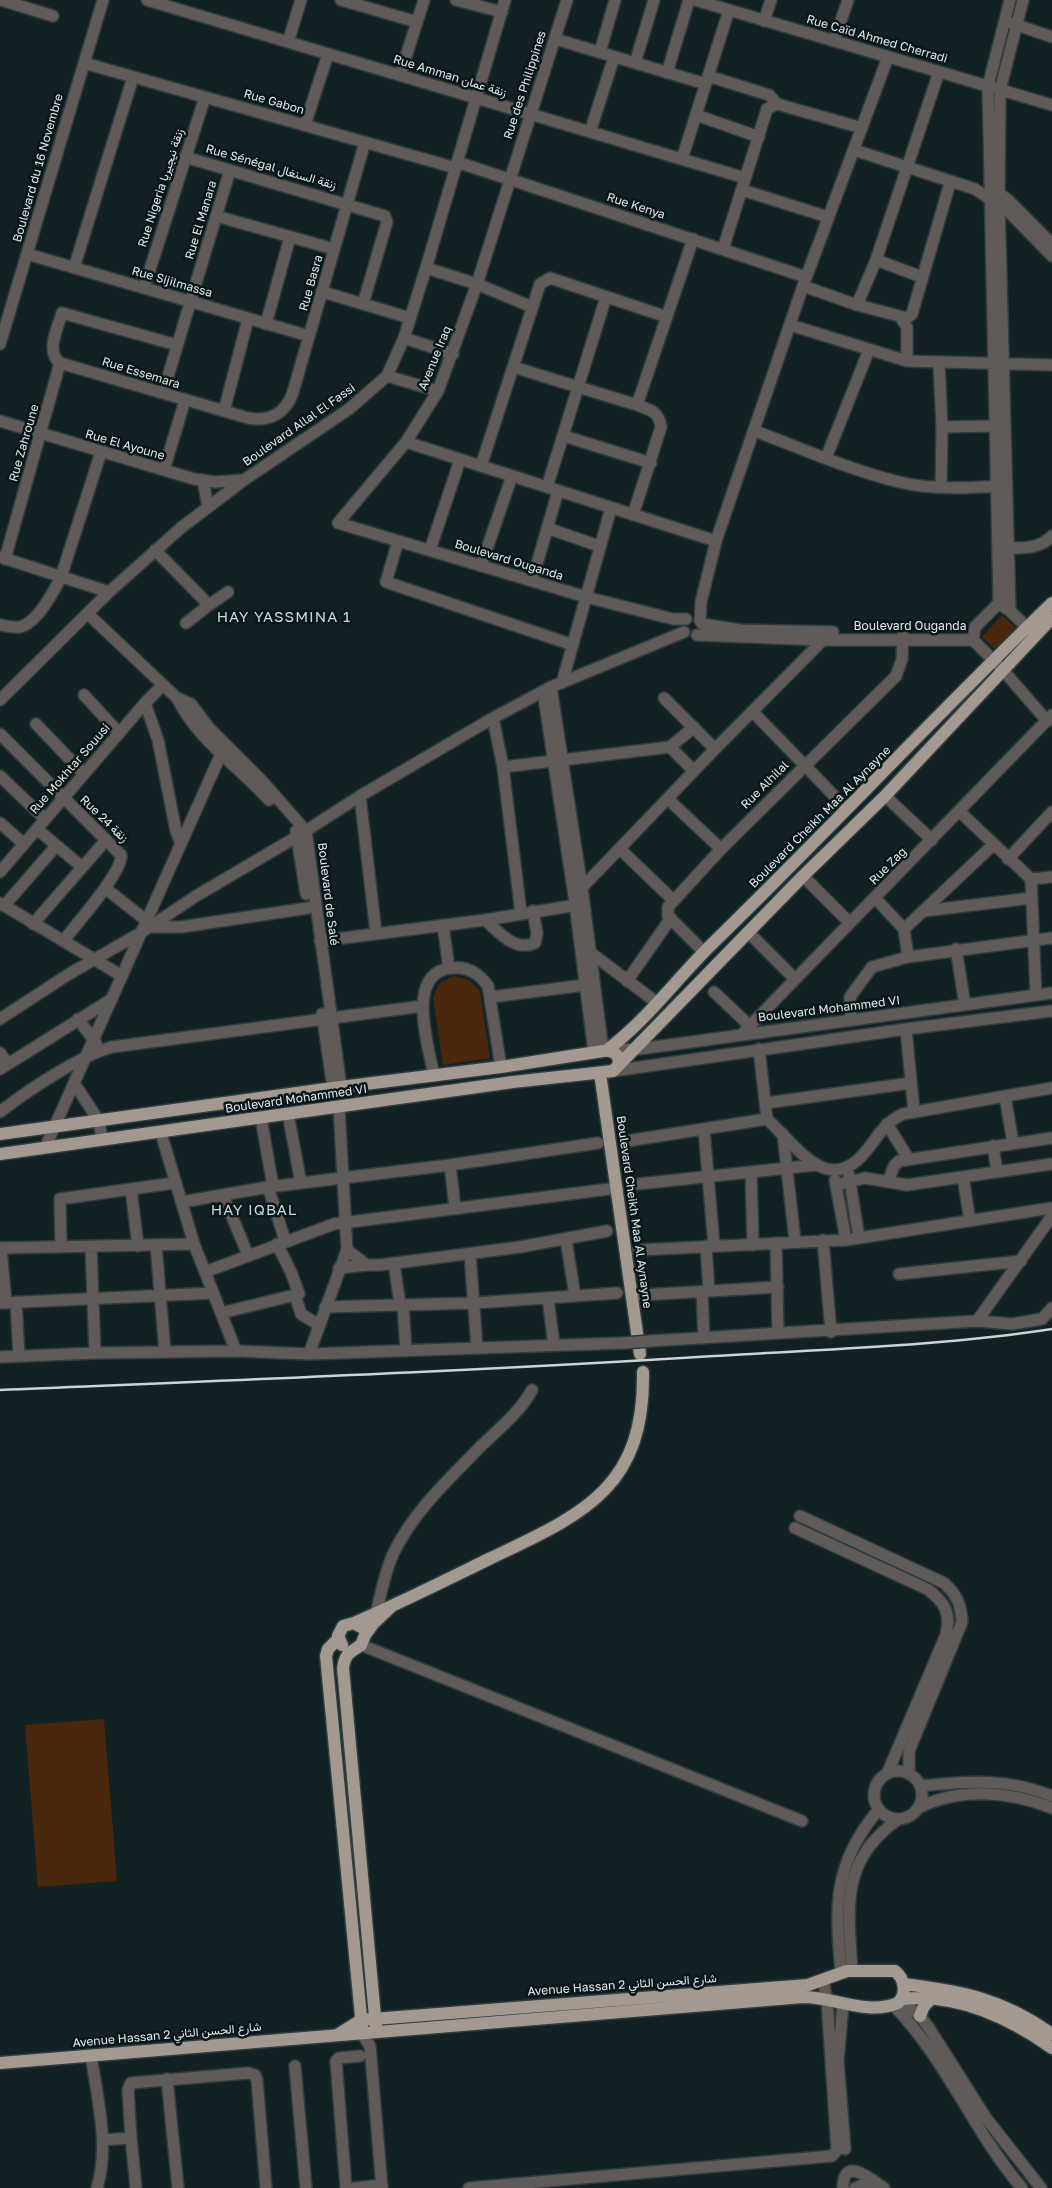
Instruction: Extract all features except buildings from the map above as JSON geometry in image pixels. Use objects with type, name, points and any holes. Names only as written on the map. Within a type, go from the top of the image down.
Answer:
[{"type":"main road","name":"Boulevard Cheikh Maa Al Aynayne","points":[[640,1354],[617,1188],[598,1073],[590,1070],[587,1064],[588,1057],[626,1036],[704,952],[794,865],[846,809],[998,665],[1031,631],[1052,603]]},
{"type":"main road","name":"Boulevard Cheikh Maa Al Aynayne","points":[[1031,631],[1052,618]]},
{"type":"main road","name":"Boulevard Cheikh Maa Al Aynayne","points":[[616,1069],[803,876],[885,796],[998,665]]},
{"type":"main road","name":"Boulevard Mohammed VI","points":[[0,1134],[337,1087],[500,1067],[601,1051]]},
{"type":"main road","points":[[601,1051],[618,1056],[616,1069]]},
{"type":"main road","name":"Boulevard Mohammed VI","points":[[0,1154],[161,1133],[513,1082],[598,1073],[616,1069]]},
{"type":"main road","points":[[362,2034],[329,1686],[328,1649],[338,1639],[339,1630],[343,1626],[376,1614],[567,1521],[601,1494],[615,1478],[634,1440],[644,1395],[643,1372]]},
{"type":"main road","points":[[377,2032],[344,1685],[344,1661],[392,1606]]},
{"type":"main road","points":[[354,1623],[359,1625],[359,1643]]},
{"type":"main road","points":[[338,1639],[346,1648],[359,1643]]},
{"type":"main road","points":[[329,1686],[344,1685]]},
{"type":"main road","points":[[340,1805],[355,1803]]},
{"type":"main road","name":"Avenue Hassan 2 شارع الحسن الثاني","points":[[337,2035],[361,2020],[808,1985],[847,1971],[890,1970],[900,1974],[903,1984]]},
{"type":"main road","points":[[898,2002],[903,1984],[948,1989],[978,1996],[1018,2013],[1052,2034]]},
{"type":"main road","name":"Avenue Hassan 2 شارع الحسن الثاني","points":[[0,2063],[803,1997],[843,2004],[898,2002],[932,1998],[958,2003],[990,2012],[1019,2027],[1052,2048]]},
{"type":"main road","points":[[920,2016],[924,2006],[932,1998]]},
{"type":"main road","points":[[534,2006],[535,2019]]},
{"type":"street","points":[[0,0],[54,16]]},
{"type":"street","name":"Boulevard du 16 Novembre","points":[[0,344],[103,0]]},
{"type":"street","name":"Rue Amman زنقة عمان","points":[[147,0],[178,4],[288,42],[746,178]]},
{"type":"street","points":[[288,42],[301,0]]},
{"type":"street","points":[[340,0],[417,22]]},
{"type":"street","points":[[400,75],[424,0]]},
{"type":"street","points":[[456,0],[502,12]]},
{"type":"street","name":"Boulevard Allal El Fassi","points":[[0,700],[109,592],[155,550],[244,480],[342,414],[387,376],[404,338],[426,268],[505,0]]},
{"type":"street","name":"Rue des Philippines","points":[[509,179],[567,0]]},
{"type":"street","points":[[600,52],[615,0]]},
{"type":"street","points":[[635,63],[654,0]]},
{"type":"street","points":[[667,72],[689,0]]},
{"type":"street","name":"Rue Caïd Ahmed Cherradi","points":[[694,0],[1052,105]]},
{"type":"street","points":[[764,21],[771,0]]},
{"type":"street","points":[[834,41],[848,0]]},
{"type":"street","points":[[1010,0],[988,86],[994,196],[1003,548],[1010,611]]},
{"type":"street","points":[[1023,0],[1000,90],[994,196],[1052,256]]},
{"type":"street","points":[[682,159],[729,10]]},
{"type":"street","points":[[1005,22],[1052,37]]},
{"type":"street","points":[[554,39],[667,72],[769,95],[777,104],[862,128]]},
{"type":"street","points":[[305,125],[328,54]]},
{"type":"street","points":[[590,132],[614,56]]},
{"type":"street","points":[[0,1019],[145,927],[360,796],[493,718],[552,687],[692,625],[701,602],[716,542],[805,281],[888,57]]},
{"type":"street","name":"Rue Gabon","points":[[84,63],[366,142],[456,165]]},
{"type":"street","points":[[857,304],[876,260],[939,72]]},
{"type":"street","points":[[74,268],[133,77]]},
{"type":"street","name":"Rue Nigeria زنقة نيجيريا","points":[[144,288],[205,97]]},
{"type":"street","points":[[722,249],[760,137],[767,109],[777,104]]},
{"type":"street","points":[[696,115],[760,137]]},
{"type":"street","name":"Rue Basra","points":[[266,419],[281,412],[289,403],[366,142]]},
{"type":"street","points":[[854,150],[994,196],[1052,244]]},
{"type":"street","name":"Rue Sénégal زنقة السنغال","points":[[185,157],[385,216],[387,222],[363,304]]},
{"type":"street","name":"Rue Kenya","points":[[456,165],[509,179],[693,239],[805,281],[857,304],[901,318]]},
{"type":"street","name":"Rue El Manara","points":[[163,393],[230,170]]},
{"type":"street","name":"Avenue Iraq","points":[[338,523],[406,442],[438,391],[477,284],[509,179]]},
{"type":"street","points":[[901,318],[907,318],[912,314],[950,182]]},
{"type":"street","points":[[742,190],[828,217]]},
{"type":"street","points":[[216,216],[334,249]]},
{"type":"street","points":[[266,324],[290,237]]},
{"type":"street","points":[[637,405],[693,239]]},
{"type":"street","name":"Rue Sijilmassa","points":[[27,254],[310,336]]},
{"type":"street","points":[[876,260],[922,277]]},
{"type":"street","points":[[426,268],[477,284],[532,307]]},
{"type":"street","points":[[481,466],[540,284],[550,278],[666,317]]},
{"type":"street","points":[[323,292],[410,318]]},
{"type":"street","points":[[532,581],[547,528],[564,436],[606,297]]},
{"type":"street","points":[[60,363],[54,356],[53,348],[62,313],[177,346]]},
{"type":"street","points":[[901,318],[907,327],[907,361]]},
{"type":"street","points":[[224,411],[248,319]]},
{"type":"street","points":[[790,325],[907,361],[1052,365]]},
{"type":"street","points":[[404,338],[453,354]]},
{"type":"street","points":[[826,458],[869,350]]},
{"type":"street","name":"Rue Essemara","points":[[60,363],[254,420],[266,419]]},
{"type":"street","name":"Rue Zahroune","points":[[3,558],[41,434],[60,363]]},
{"type":"street","points":[[939,363],[942,427],[941,487]]},
{"type":"street","points":[[999,364],[995,426],[1001,486]]},
{"type":"street","points":[[513,367],[637,405],[659,416],[661,427],[651,463],[632,515]]},
{"type":"street","points":[[387,376],[438,391]]},
{"type":"street","points":[[164,470],[185,400]]},
{"type":"street","name":"Rue El Ayoune","points":[[0,421],[203,481],[244,480]]},
{"type":"street","points":[[942,427],[995,426]]},
{"type":"street","points":[[755,431],[826,458],[900,482],[941,487],[1001,486]]},
{"type":"street","points":[[564,436],[651,463]]},
{"type":"street","points":[[406,442],[716,542]]},
{"type":"street","points":[[0,625],[16,627],[24,625],[46,602],[61,577],[101,452]]},
{"type":"street","points":[[430,550],[460,460]]},
{"type":"street","points":[[481,566],[512,476]]},
{"type":"street","points":[[203,481],[208,507]]},
{"type":"street","points":[[601,1051],[559,760],[552,687],[572,645],[599,546],[612,508]]},
{"type":"street","name":"Boulevard Ouganda","points":[[338,523],[586,597],[692,625],[826,636],[903,636],[974,639],[1049,718]]},
{"type":"street","points":[[547,528],[599,546]]},
{"type":"street","points":[[1003,548],[1037,546],[1044,544],[1052,536]]},
{"type":"street","points":[[398,541],[386,582],[572,645]]},
{"type":"street","points":[[974,639],[975,628],[998,603],[1003,548]]},
{"type":"street","points":[[155,550],[209,605]]},
{"type":"street","points":[[3,558],[109,592]]},
{"type":"street","points":[[186,623],[228,592]]},
{"type":"street","points":[[998,603],[1010,611],[1031,631]]},
{"type":"street","name":"Boulevard de Salé","points":[[88,614],[177,698],[191,704],[223,750],[264,783],[302,833],[326,1019],[337,1087]]},
{"type":"street","points":[[320,941],[485,920],[533,911],[579,898],[620,849],[826,636]]},
{"type":"street","name":"Rue Alhilal","points":[[673,900],[721,849],[896,676],[902,659],[903,636]]},
{"type":"street","name":"Rue Mokhtar Souusi","points":[[1,869],[145,703],[163,685]]},
{"type":"street","points":[[84,695],[119,733]]},
{"type":"street","points":[[664,698],[715,749]]},
{"type":"street","points":[[145,703],[158,740],[176,830],[181,844]]},
{"type":"street","points":[[753,712],[846,809]]},
{"type":"street","points":[[493,718],[503,767],[521,913]]},
{"type":"street","name":"Rue Zag","points":[[746,1030],[960,812],[1049,718]]},
{"type":"street","points":[[36,724],[84,774]]},
{"type":"street","points":[[503,767],[670,746],[694,727]]},
{"type":"street","name":"Rue 24 زنقة","points":[[0,734],[120,853],[121,862],[104,888]]},
{"type":"street","points":[[670,746],[694,771]]},
{"type":"street","points":[[45,1148],[223,750]]},
{"type":"street","points":[[0,776],[45,820]]},
{"type":"street","points":[[360,796],[376,933]]},
{"type":"street","points":[[885,796],[932,840]]},
{"type":"street","points":[[668,799],[721,849]]},
{"type":"street","points":[[960,812],[1031,879],[1036,995]]},
{"type":"street","points":[[1008,859],[1052,812]]},
{"type":"street","points":[[0,823],[24,844]]},
{"type":"street","points":[[37,829],[82,867]]},
{"type":"street","points":[[33,924],[106,840]]},
{"type":"street","points":[[904,929],[993,845]]},
{"type":"street","points":[[56,846],[2,905],[122,976]]},
{"type":"street","points":[[620,849],[673,900],[667,911],[671,918],[704,952]]},
{"type":"street","points":[[803,876],[850,923]]},
{"type":"street","points":[[1031,879],[1052,877]]},
{"type":"street","points":[[62,941],[104,888],[145,927],[181,926],[312,907]]},
{"type":"street","points":[[579,898],[591,953],[590,985]]},
{"type":"street","points":[[875,898],[904,929],[908,957]]},
{"type":"street","points":[[924,911],[1032,898]]},
{"type":"street","name":"Boulevard de Salé","points":[[312,907],[320,941],[326,1019]]},
{"type":"street","points":[[485,920],[513,943],[530,945],[535,943],[537,933],[533,911]]},
{"type":"street","points":[[627,981],[671,918]]},
{"type":"street","points":[[443,925],[448,968]]},
{"type":"street","points":[[748,932],[795,979]]},
{"type":"street","points":[[851,1020],[850,997],[872,967],[908,957],[956,949],[1052,938]]},
{"type":"street","points":[[956,949],[965,1006]]},
{"type":"street","points":[[591,953],[656,1002]]},
{"type":"street","points":[[434,1076],[423,1006],[426,986],[435,975],[448,968],[466,969],[481,977],[488,986],[500,1067]]},
{"type":"street","points":[[491,997],[590,985]]},
{"type":"street","points":[[714,992],[746,1030]]},
{"type":"street","name":"Boulevard Mohammed VI","points":[[601,1051],[634,1049],[724,1037],[746,1030],[806,1026],[1052,993]]},
{"type":"street","points":[[1024,997],[1025,1014]]},
{"type":"street","points":[[0,1054],[4,1066],[112,999]]},
{"type":"street","points":[[0,1112],[16,1099],[99,1050],[423,1006]]},
{"type":"street","points":[[616,1069],[1052,1011]]},
{"type":"street","points":[[78,1019],[94,1038],[99,1050]]},
{"type":"street","points":[[806,1026],[808,1043]]},
{"type":"street","points":[[906,1029],[914,1112]]},
{"type":"street","points":[[724,1037],[726,1054]]},
{"type":"street","points":[[759,1049],[767,1119],[816,1166]]},
{"type":"street","points":[[74,1083],[99,1121],[102,1140]]},
{"type":"street","points":[[766,1103],[911,1083]]},
{"type":"street","points":[[638,1184],[816,1166],[833,1171],[848,1168],[859,1161],[886,1124],[903,1114],[1052,1088]]},
{"type":"street","points":[[1005,1096],[1013,1143]]},
{"type":"street","points":[[308,1354],[347,1250],[340,1107]]},
{"type":"street","points":[[288,1114],[301,1183]]},
{"type":"street","points":[[221,1314],[299,1293],[282,1242],[270,1187],[260,1118]]},
{"type":"street","points":[[627,1141],[767,1119]]},
{"type":"street","points":[[886,1124],[908,1158]]},
{"type":"street","points":[[704,1129],[709,1176],[710,1246],[704,1338]]},
{"type":"street","points":[[161,1133],[174,1183],[182,1202],[194,1244],[236,1351]]},
{"type":"street","points":[[783,1134],[795,1241]]},
{"type":"street","points":[[888,1182],[894,1166],[908,1158],[1052,1138]]},
{"type":"street","points":[[182,1202],[270,1187],[450,1165],[598,1143]]},
{"type":"street","points":[[993,1146],[997,1172]]},
{"type":"street","points":[[836,1185],[864,1178],[907,1185],[1052,1164]]},
{"type":"street","points":[[450,1165],[455,1208]]},
{"type":"street","points":[[848,1168],[859,1238]]},
{"type":"street","points":[[833,1171],[846,1240]]},
{"type":"street","points":[[751,1172],[753,1244]]},
{"type":"street","points":[[963,1177],[970,1221]]},
{"type":"street","points":[[62,1247],[60,1199],[174,1183]]},
{"type":"street","points":[[205,1272],[321,1227],[347,1222],[617,1188]]},
{"type":"street","points":[[131,1189],[138,1246]]},
{"type":"street","points":[[223,1195],[248,1255]]},
{"type":"street","points":[[638,1250],[846,1240],[1052,1208]]},
{"type":"street","points":[[977,1321],[1052,1216]]},
{"type":"street","points":[[339,1268],[470,1254],[566,1240],[607,1231]]},
{"type":"street","points":[[566,1240],[575,1296]]},
{"type":"street","points":[[824,1240],[831,1332]]},
{"type":"street","points":[[776,1243],[778,1333]]},
{"type":"street","points":[[19,1356],[7,1302],[1,1248],[194,1244]]},
{"type":"street","points":[[156,1245],[162,1296],[165,1352]]},
{"type":"street","points":[[91,1247],[95,1353]]},
{"type":"street","points":[[347,1250],[367,1265]]},
{"type":"street","points":[[470,1254],[476,1348]]},
{"type":"street","points":[[899,1274],[1021,1261]]},
{"type":"street","points":[[394,1263],[406,1350]]},
{"type":"street","points":[[641,1295],[778,1287]]},
{"type":"street","points":[[325,1307],[474,1303],[617,1292]]},
{"type":"street","points":[[7,1302],[93,1300],[213,1293]]},
{"type":"street","points":[[294,1295],[301,1314],[319,1325]]},
{"type":"street","points":[[548,1298],[561,1347]]},
{"type":"street","points":[[0,1357],[95,1353],[236,1351],[308,1354],[561,1347],[778,1333],[831,1332],[977,1321],[1012,1324],[1032,1322],[1046,1317],[1052,1308]]},
{"type":"street","points":[[376,1614],[384,1577],[394,1553],[418,1513],[435,1493],[521,1407],[532,1390]]},
{"type":"street","points":[[800,1516],[944,1582],[955,1594],[961,1608],[962,1622],[909,1751],[909,1774]]},
{"type":"street","points":[[795,1528],[927,1589],[940,1598],[947,1609],[949,1622],[946,1635],[887,1774],[876,1787],[875,1798],[879,1808],[886,1815],[899,1819]]},
{"type":"street","points":[[359,1643],[802,1822]]},
{"type":"street","points":[[847,1971],[848,1909],[853,1877],[862,1857],[873,1840],[899,1819],[910,1816],[918,1808],[922,1798],[920,1786],[909,1774],[898,1772],[887,1774]]},
{"type":"street","points":[[920,1786],[991,1782],[1018,1785],[1052,1796]]},
{"type":"street","points":[[918,1808],[944,1798],[975,1793],[1015,1797],[1052,1808]]},
{"type":"street","points":[[847,1971],[837,1915],[842,1876],[860,1834],[879,1808]]},
{"type":"street","points":[[469,2188],[832,2156],[837,2150],[828,2000],[823,1980]]},
{"type":"street","points":[[898,2002],[920,2016],[939,2042],[990,2124],[1041,2188]]},
{"type":"street","points":[[898,2002],[990,2146],[1022,2188]]},
{"type":"street","points":[[843,2004],[838,2061],[845,2149]]},
{"type":"street","points":[[370,2046],[377,2032]]},
{"type":"street","points":[[354,2188],[382,2187],[370,2046],[362,2034]]},
{"type":"street","points":[[91,2055],[103,2140],[102,2163],[97,2188]]},
{"type":"street","points":[[346,2188],[336,2062],[339,2058],[360,2056]]},
{"type":"street","points":[[295,2066],[306,2188]]},
{"type":"street","points":[[136,2188],[128,2086],[136,2082],[248,2073],[255,2075],[266,2188]]},
{"type":"street","points":[[167,2079],[178,2188]]},
{"type":"street","points":[[103,2140],[131,2138]]},
{"type":"street","points":[[843,2188],[844,2178],[848,2173],[855,2171],[862,2172],[884,2188]]},
{"type":"street","points":[[855,2188],[862,2185],[869,2188]]},
{"type":"shaded area","points":[[1002,615],[1018,630],[997,651],[982,637]]},
{"type":"shaded area","points":[[454,976],[469,980],[480,991],[490,1058],[443,1065],[433,997],[440,983]]},
{"type":"shaded area","points":[[104,1719],[117,1881],[38,1887],[25,1725]]},
{"type":"railway","points":[[0,1390],[446,1371],[841,1349],[926,1343],[1052,1329]]},
{"type":"district","name":"HAY YASSMINA 1","points":[[284,617]]},
{"type":"district","name":"HAY IQBAL","points":[[254,1210]]}]
